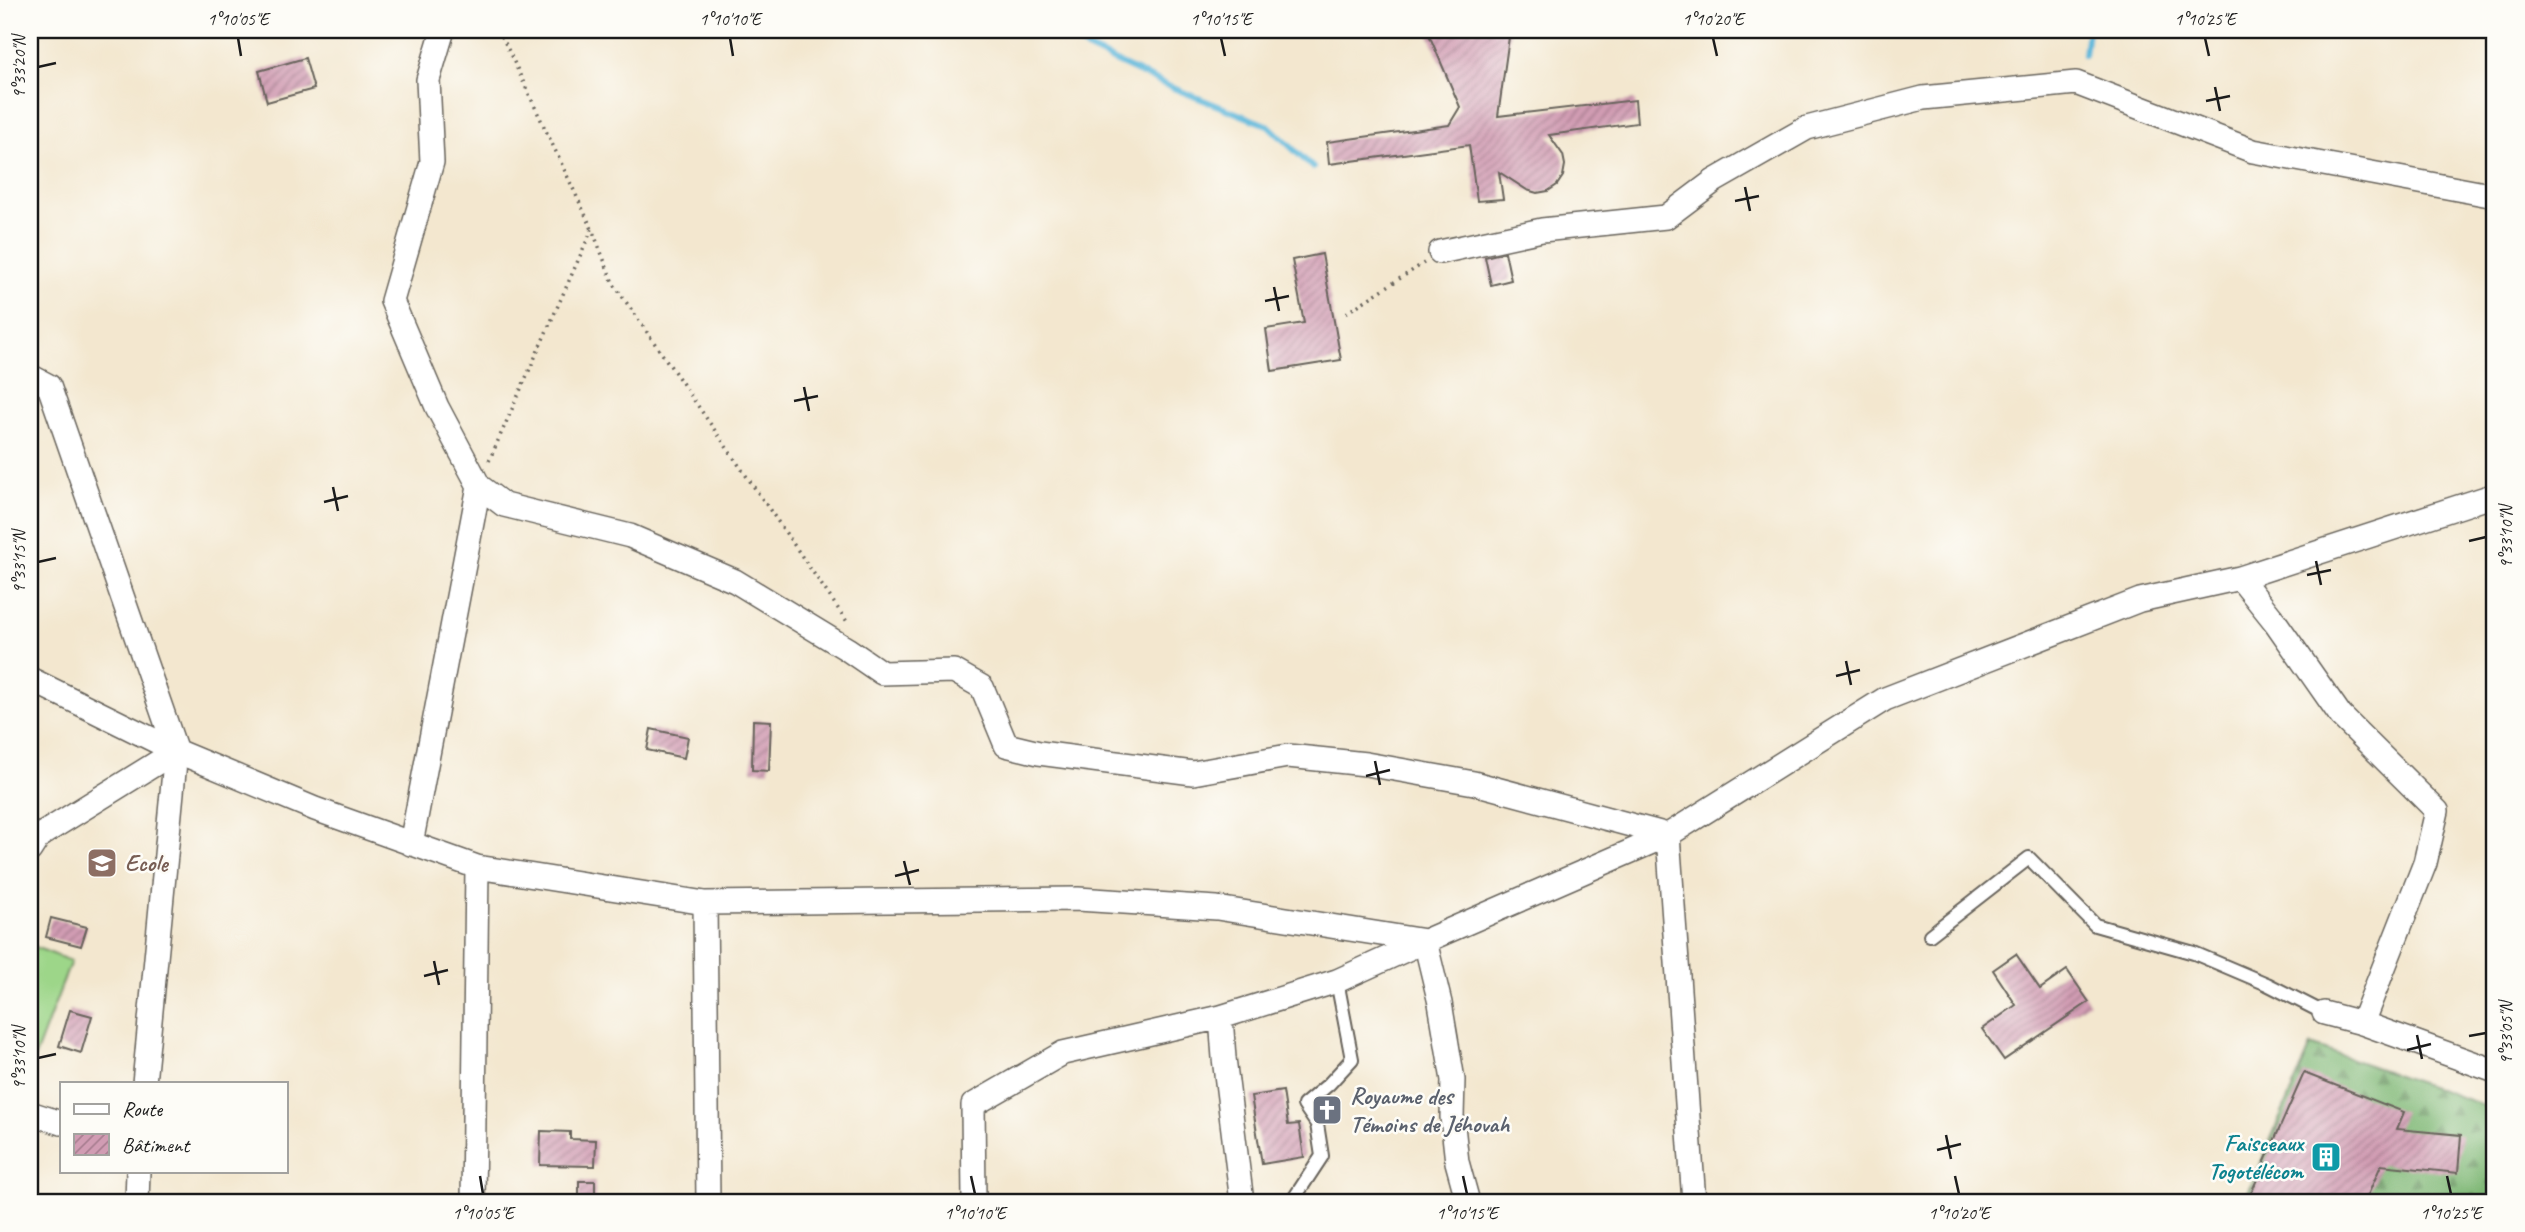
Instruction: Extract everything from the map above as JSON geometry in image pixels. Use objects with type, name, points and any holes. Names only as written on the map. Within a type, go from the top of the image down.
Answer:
[{"type":"street","points":[[443,30],[428,80],[432,162],[392,301],[437,407],[478,486],[504,505],[630,537],[735,581],[882,673],[954,671],[982,687],[1006,745],[1039,753],[1193,773],[1288,756],[1366,764],[1474,783],[1668,835]]},
{"type":"street","points":[[1440,252],[1542,230],[1666,217],[1714,181],[1807,128],[1923,98],[2076,83],[2253,150],[2495,196]]},
{"type":"street","points":[[30,376],[49,386],[176,751],[144,1082]]},
{"type":"street","points":[[411,844],[478,486]]},
{"type":"street","points":[[974,1202],[973,1105],[1063,1053],[1221,1017],[1337,981],[1668,835],[1885,699],[2140,600],[2240,578],[2495,495]]},
{"type":"street","points":[[2240,578],[2276,623],[2341,716],[2437,811],[2425,863],[2362,1023]]},
{"type":"street","points":[[30,679],[176,751],[315,809],[477,867],[705,903],[1078,899],[1217,908],[1426,941]]},
{"type":"street","points":[[33,840],[176,751]]},
{"type":"street","points":[[1668,835],[1694,1202]]},
{"type":"street","points":[[473,1202],[477,867]]},
{"type":"street","points":[[705,903],[708,1202]]},
{"type":"street","points":[[1426,941],[1453,1080],[1452,1117],[1457,1162],[1468,1202]]},
{"type":"street","points":[[2324,1013],[2362,1023],[2495,1071]]},
{"type":"street","points":[[1221,1017],[1242,1202]]},
{"type":"street","points":[[30,1113],[60,1123]]},
{"type":"street","points":[[137,1202],[138,1172]]},
{"type":"lane","points":[[1930,935],[2029,858],[2095,925],[2194,953],[2267,984],[2324,1013]]},
{"type":"lane","points":[[1295,1197],[1322,1156],[1317,1124],[1304,1105],[1329,1084],[1352,1059],[1337,981]]},
{"type":"path","points":[[499,30],[592,229],[613,282],[850,627]]},
{"type":"path","points":[[478,486],[592,229]]},
{"type":"path","points":[[1346,313],[1440,252]]},
{"type":"green space","points":[[30,945],[71,961],[30,1070]]},
{"type":"green space","points":[[2311,1045],[2495,1109],[2495,1202],[2244,1202]]},
{"type":"building","points":[[1427,30],[1510,30],[1498,116],[1635,100],[1637,123],[1549,135],[1563,155],[1565,165],[1563,176],[1557,185],[1548,191],[1537,193],[1527,190],[1499,172],[1503,199],[1477,201],[1469,145],[1329,164],[1327,142],[1449,125],[1460,107]]},
{"type":"building","points":[[305,58],[314,89],[267,102],[259,71]]},
{"type":"building","points":[[1505,252],[1511,280],[1491,285],[1485,257]]},
{"type":"building","points":[[1322,254],[1341,360],[1272,371],[1266,329],[1304,323],[1292,260]]},
{"type":"building","points":[[753,720],[771,721],[769,771],[752,770]]},
{"type":"building","points":[[651,729],[688,737],[684,758],[647,750]]},
{"type":"building","points":[[51,918],[87,927],[81,946],[46,937]]},
{"type":"building","points":[[2016,954],[2040,989],[2067,970],[2089,1002],[2004,1060],[1982,1029],[2016,1005],[1993,970]]},
{"type":"building","points":[[70,1010],[92,1016],[81,1053],[59,1046]]},
{"type":"building","name":"Faisceaux Togotélécom","points":[[2304,1073],[2404,1112],[2397,1129],[2461,1135],[2458,1173],[2381,1165],[2365,1202],[2247,1202]]},
{"type":"building","points":[[1283,1091],[1288,1125],[1299,1124],[1304,1157],[1262,1164],[1251,1096]]},
{"type":"building","points":[[541,1131],[570,1132],[570,1139],[596,1140],[595,1166],[540,1165]]},
{"type":"building","points":[[579,1181],[595,1181],[595,1202],[579,1202]]},
{"type":"waterway","points":[[1054,30],[1059,35],[1168,86],[1269,126],[1313,168]]},
{"type":"waterway","points":[[2085,55],[2088,30]]},
{"type":"place","name":"Ecole","points":[[102,863]]},
{"type":"place","name":"Royaume des Témoins de Jéhovah","points":[[1327,1110]]},
{"type":"place","name":"Faisceaux Togotélécom","points":[[2326,1157]]}]
